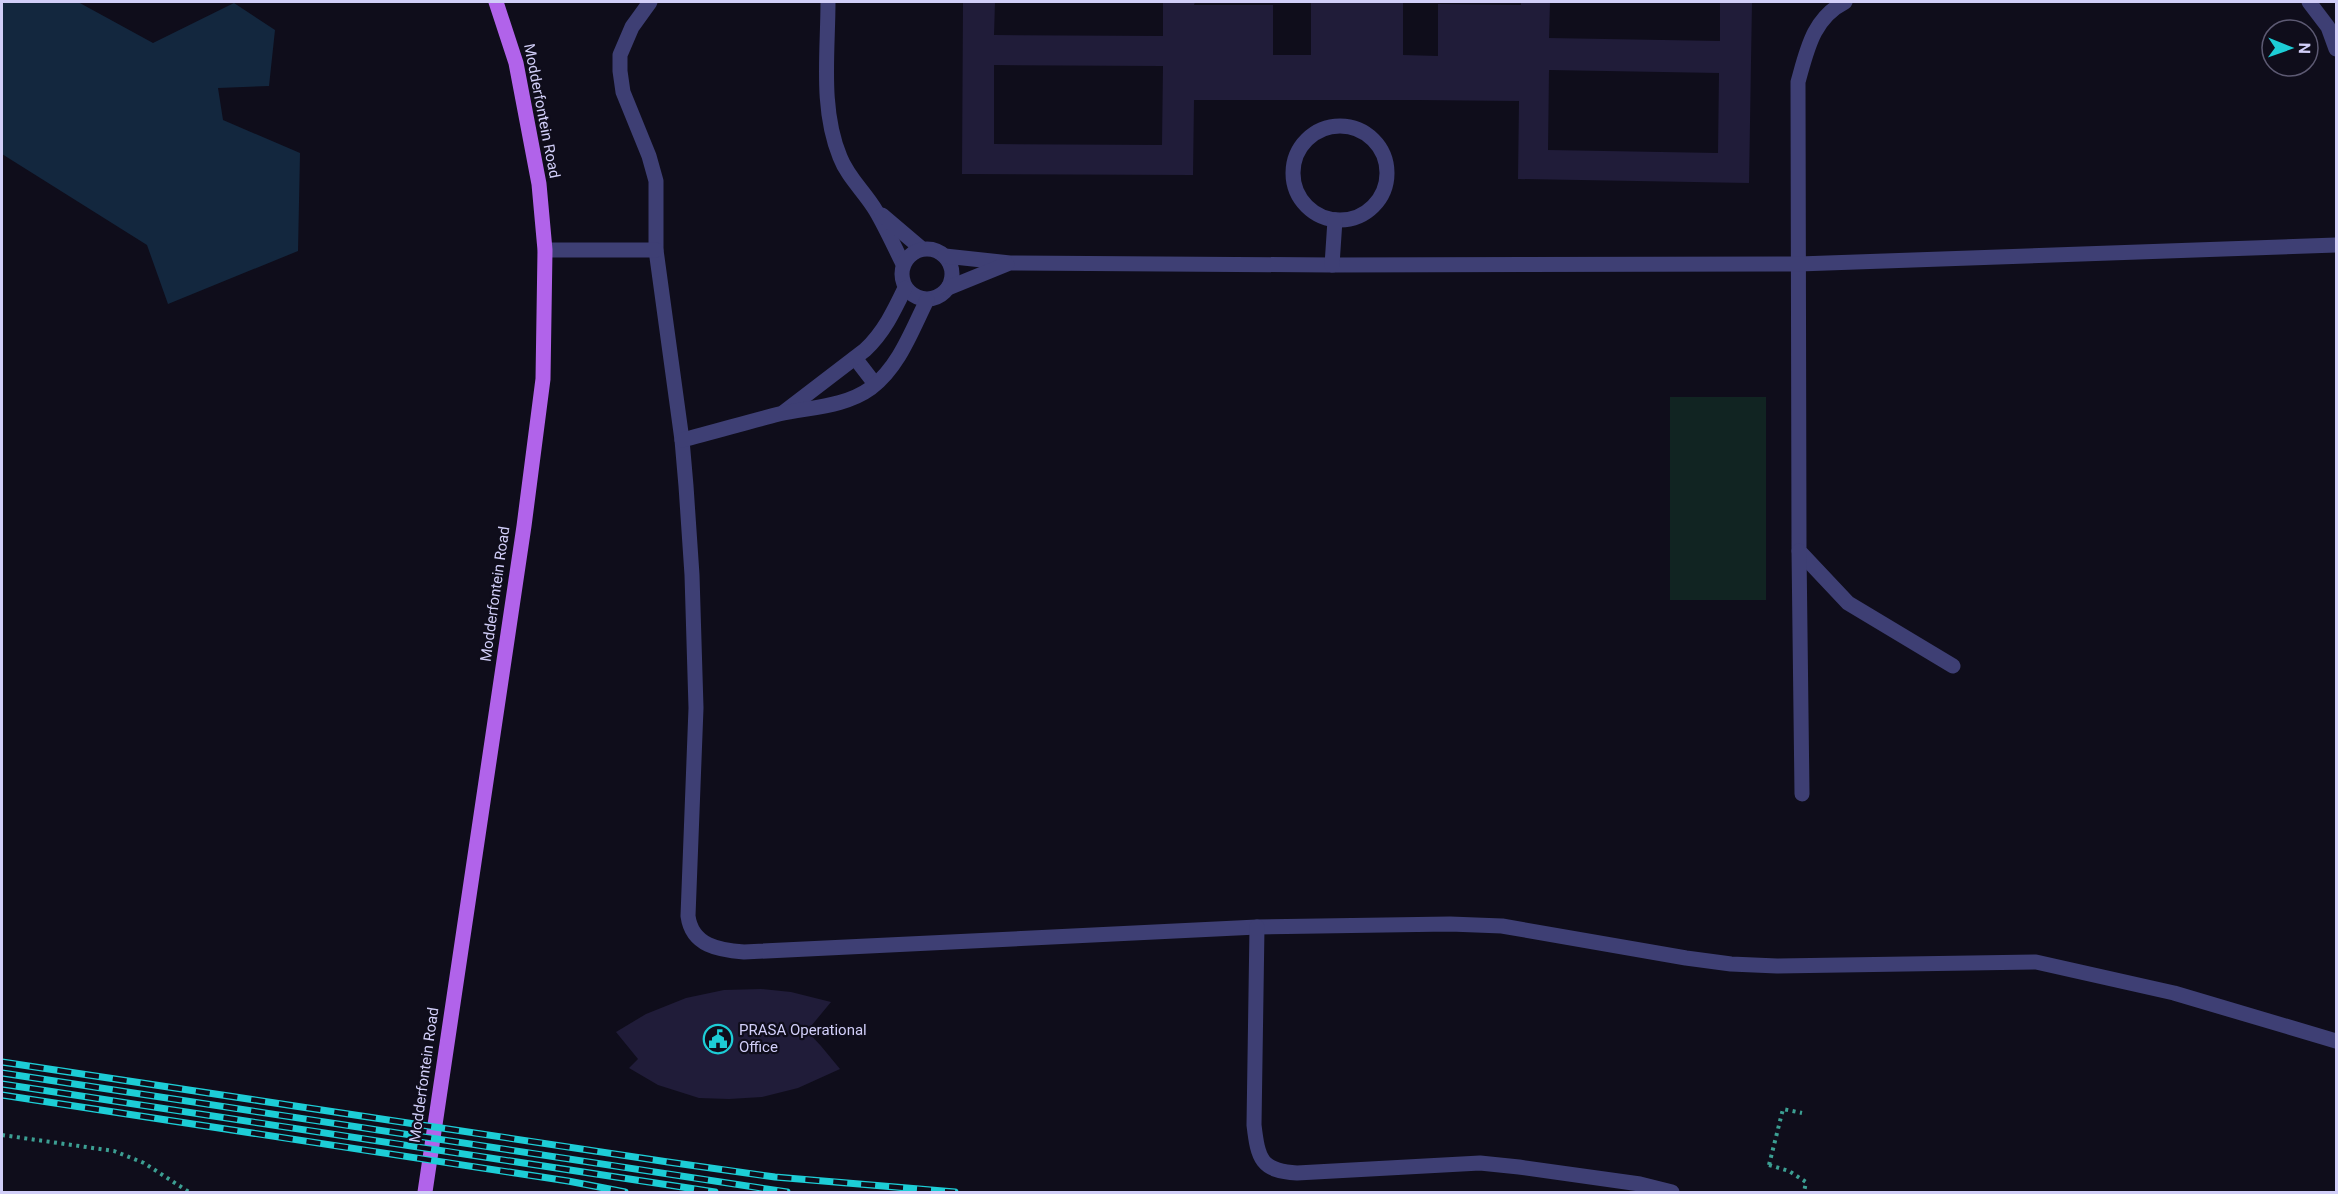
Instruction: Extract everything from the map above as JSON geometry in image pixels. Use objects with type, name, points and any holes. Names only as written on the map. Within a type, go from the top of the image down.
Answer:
[{"type":"main road","name":"Modderfontein Road","points":[[425,1192],[543,379],[545,250],[539,184],[516,63],[496,2]]},
{"type":"street","points":[[650,2],[632,27],[624,45],[620,55],[620,71],[623,92],[654,169],[657,203],[656,250],[682,440],[692,575],[696,708],[688,916],[689,926],[700,941],[716,949],[744,952],[1257,927],[1450,924],[1502,926],[1731,964],[1777,966],[2036,963],[2174,993],[2337,1041]]},
{"type":"street","points":[[781,414],[877,339],[890,320],[905,288],[903,264],[875,209],[854,182],[840,158],[833,134],[828,111],[828,2]]},
{"type":"street","points":[[1802,794],[1798,82],[1811,35],[1834,7],[1845,2]]},
{"type":"street","points":[[2309,2],[2328,27],[2337,49]]},
{"type":"street","points":[[1346,126],[1367,135],[1383,153],[1387,169],[1386,186],[1379,200],[1367,212],[1352,219],[1335,220],[1319,215],[1306,206],[1297,192],[1293,176],[1295,160],[1302,145],[1314,134],[1329,127],[1346,126]]},
{"type":"street","points":[[875,209],[922,249]]},
{"type":"street","points":[[1332,266],[1335,220]]},
{"type":"street","points":[[903,264],[914,252],[922,249],[938,251],[945,256],[1010,263],[1332,266],[1799,264],[2337,245]]},
{"type":"street","points":[[545,250],[656,250]]},
{"type":"street","points":[[945,256],[952,272],[948,288]]},
{"type":"street","points":[[905,288],[918,298],[927,300],[935,298],[948,288],[1010,263]]},
{"type":"street","points":[[682,440],[850,399],[875,384],[897,360],[927,300]]},
{"type":"street","points":[[855,358],[875,384]]},
{"type":"street","points":[[1799,551],[1848,603],[1953,666]]},
{"type":"street","points":[[1257,927],[1254,1125],[1262,1161],[1270,1168],[1281,1172],[1297,1173],[1480,1163],[1640,1185],[1672,1192]]},
{"type":"path","points":[[1802,1113],[1783,1109],[1769,1165],[1789,1172],[1806,1182],[1804,1192]]},
{"type":"path","points":[[2,1134],[114,1151],[144,1163],[189,1192]]},
{"type":"green space","points":[[1670,397],[1766,397],[1766,600],[1670,600]]},
{"type":"water","points":[[6,2],[78,2],[153,43],[234,3],[275,30],[269,86],[218,88],[223,120],[300,153],[298,251],[168,304],[147,245],[2,154],[2,4]]},
{"type":"building","points":[[963,2],[995,2],[994,35],[1163,36],[1163,2],[1195,2],[1194,5],[1273,5],[1273,55],[1311,55],[1311,2],[1403,2],[1403,55],[1438,56],[1438,4],[1521,5],[1521,2],[1550,2],[1549,38],[1720,41],[1720,2],[1752,2],[1749,183],[1518,179],[1519,101],[1194,100],[1193,175],[962,174]],"holes":[[[994,65],[1163,66],[1162,145],[994,144]],[[1549,70],[1719,73],[1718,153],[1548,150]]]},
{"type":"building","name":"PRASA Operational Office","points":[[761,989],[791,992],[831,1002],[807,1031],[840,1069],[798,1088],[762,1097],[729,1099],[699,1098],[658,1085],[629,1068],[638,1059],[616,1032],[646,1014],[686,998],[724,990]]},
{"type":"railway","points":[[2,1062],[775,1177],[955,1192]]},
{"type":"railway","points":[[2,1073],[787,1192]]},
{"type":"railway","points":[[2,1084],[715,1192]]},
{"type":"railway","points":[[2,1095],[568,1181],[625,1192]]},
{"type":"place","name":"PRASA Operational Office","points":[[718,1039]]}]
